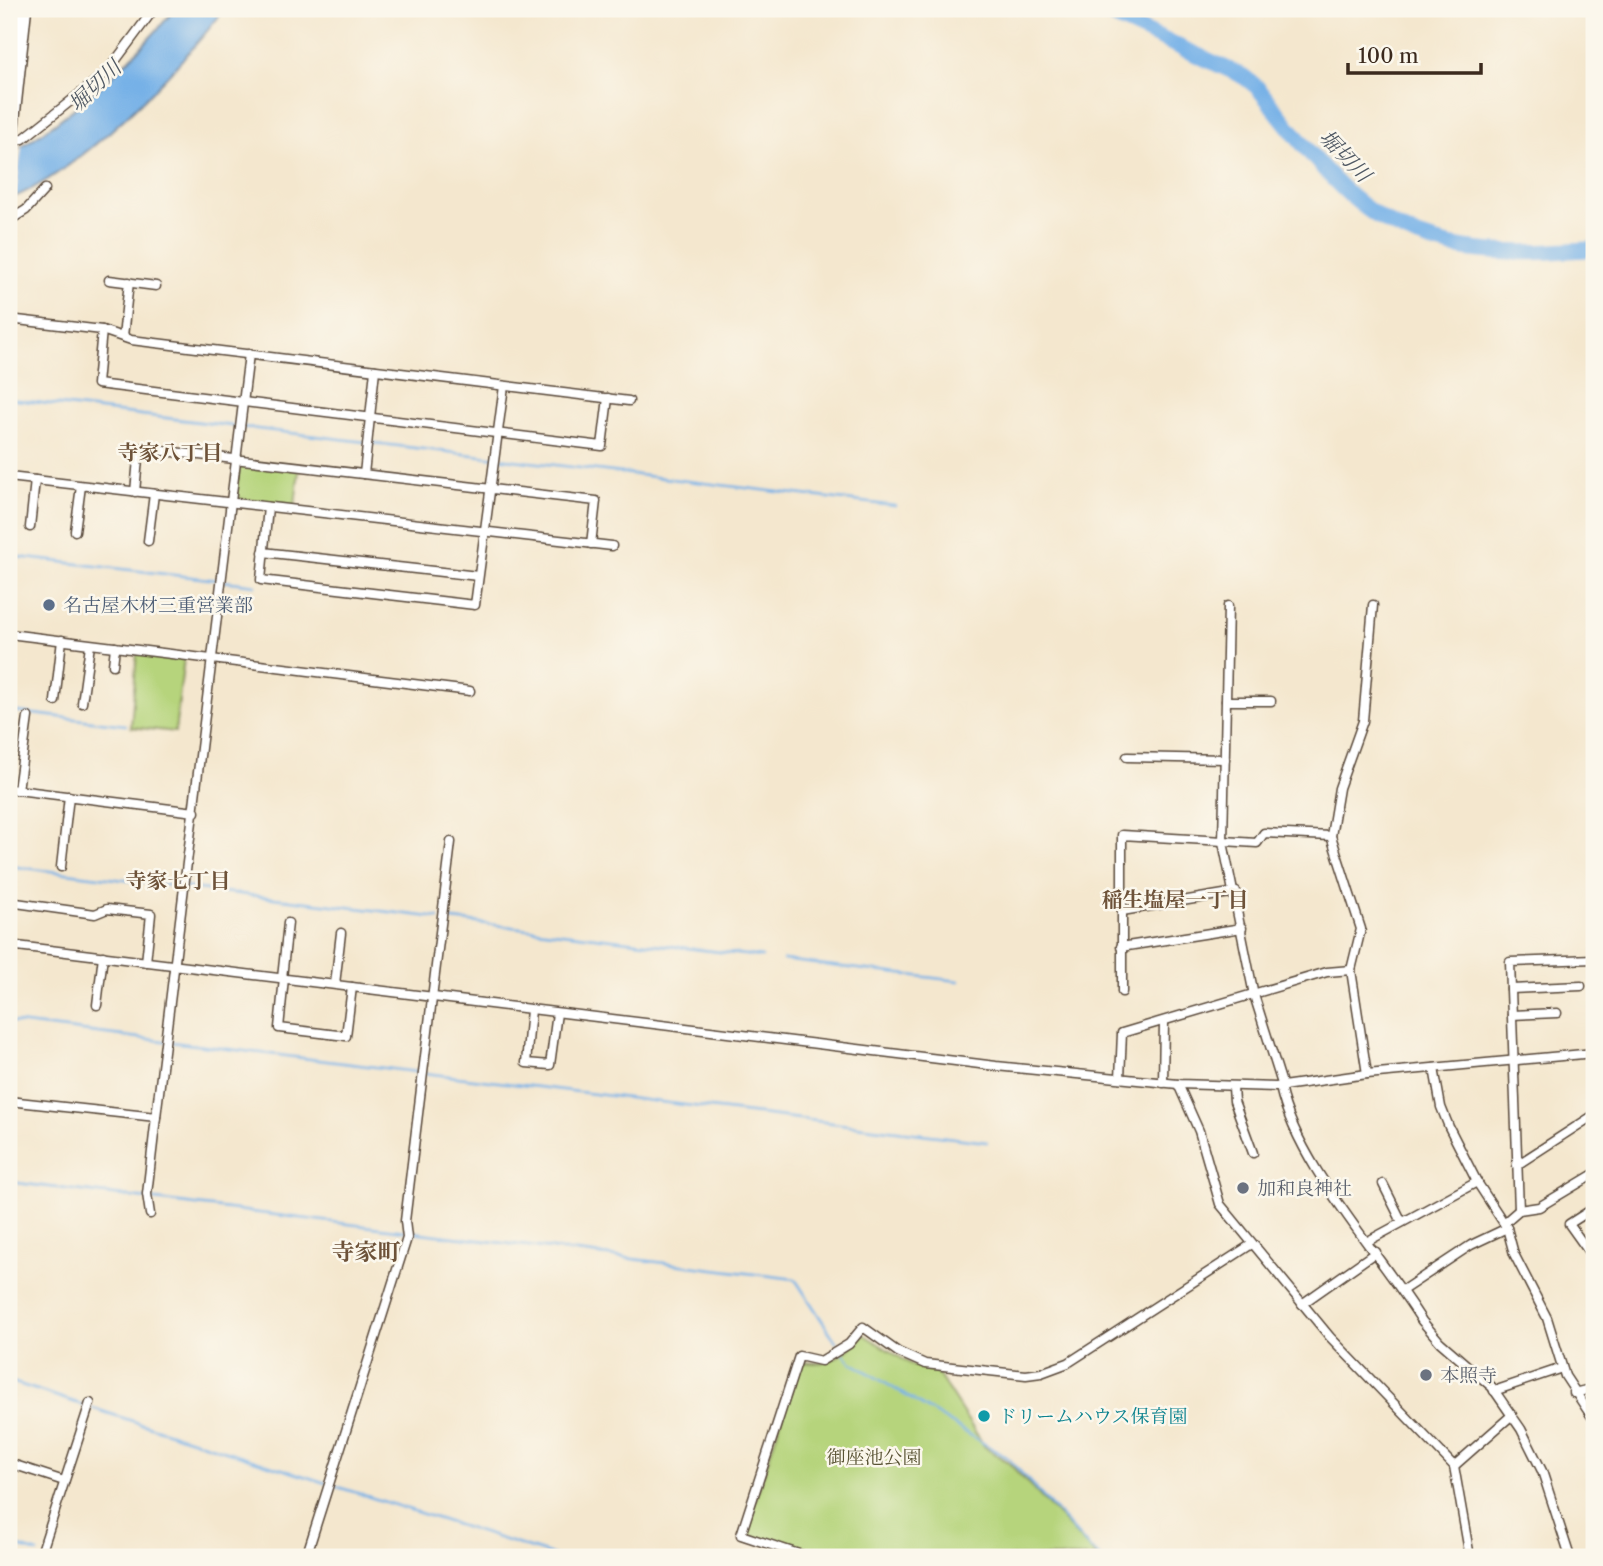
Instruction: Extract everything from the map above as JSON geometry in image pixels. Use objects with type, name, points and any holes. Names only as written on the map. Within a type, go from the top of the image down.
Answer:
[{"type":"highway","points":[[9,20],[10,9]]},
{"type":"highway","points":[[9,141],[23,9]]},
{"type":"street","points":[[9,141],[23,139],[107,72],[154,9]]},
{"type":"street","points":[[10,220],[26,210],[46,189]]},
{"type":"street","points":[[109,280],[156,286]]},
{"type":"street","points":[[123,337],[129,282]]},
{"type":"street","points":[[9,319],[102,330],[123,337],[249,354],[629,401]]},
{"type":"street","points":[[102,330],[97,384],[603,446],[608,398]]},
{"type":"street","points":[[150,1214],[148,1198],[156,1117],[177,965],[249,354]]},
{"type":"street","points":[[364,474],[375,370]]},
{"type":"street","points":[[268,507],[261,580],[475,605],[504,386]]},
{"type":"street","points":[[135,492],[139,448],[237,458],[596,501],[591,544]]},
{"type":"street","points":[[9,477],[612,546]]},
{"type":"street","points":[[30,527],[35,480]]},
{"type":"street","points":[[75,531],[81,486]]},
{"type":"street","points":[[148,541],[154,494]]},
{"type":"street","points":[[263,552],[478,576]]},
{"type":"street","points":[[1367,1074],[1351,971],[1361,929],[1331,836],[1339,788],[1363,721],[1373,605]]},
{"type":"street","points":[[1228,606],[1223,842],[1236,892],[1254,995],[1281,1087],[1283,1103],[1308,1153],[1440,1342],[1494,1391],[1512,1415],[1542,1471],[1570,1557]]},
{"type":"street","points":[[9,634],[470,691]]},
{"type":"street","points":[[55,701],[62,640]]},
{"type":"street","points":[[82,703],[90,645]]},
{"type":"street","points":[[113,665],[115,648]]},
{"type":"street","points":[[1226,701],[1271,701]]},
{"type":"street","points":[[19,790],[28,717]]},
{"type":"street","points":[[1127,757],[1225,759]]},
{"type":"street","points":[[9,789],[195,812]]},
{"type":"street","points":[[61,867],[69,796]]},
{"type":"street","points":[[1122,992],[1122,835],[1257,843],[1264,833],[1331,836]]},
{"type":"street","points":[[306,1557],[406,1235],[451,842]]},
{"type":"street","points":[[1122,911],[1236,892]]},
{"type":"street","points":[[9,902],[95,914],[107,909],[151,914],[146,962]]},
{"type":"street","points":[[288,923],[279,1028],[346,1036],[352,987]]},
{"type":"street","points":[[1121,947],[1242,928]]},
{"type":"street","points":[[335,985],[341,933]]},
{"type":"street","points":[[9,945],[531,1010],[1163,1083],[1233,1088],[1281,1087],[1367,1074],[1591,1053],[1594,1067]]},
{"type":"street","points":[[97,1005],[103,956]]},
{"type":"street","points":[[1519,1210],[1510,962],[1594,959]]},
{"type":"street","points":[[1120,1078],[1122,1033],[1327,972],[1351,971]]},
{"type":"street","points":[[1511,989],[1581,986]]},
{"type":"street","points":[[531,1010],[526,1063],[550,1065],[557,1013]]},
{"type":"street","points":[[1512,1015],[1558,1013]]},
{"type":"street","points":[[1163,1083],[1164,1022]]},
{"type":"street","points":[[1434,1068],[1441,1107],[1477,1182],[1505,1225],[1514,1254],[1548,1318],[1562,1368],[1574,1393],[1594,1420]]},
{"type":"street","points":[[1178,1084],[1199,1131],[1220,1204],[1302,1304],[1454,1466],[1470,1557]]},
{"type":"street","points":[[1233,1088],[1234,1101],[1253,1153]]},
{"type":"street","points":[[9,1101],[156,1117]]},
{"type":"street","points":[[1517,1165],[1594,1115]]},
{"type":"street","points":[[1403,1290],[1505,1225],[1519,1210],[1539,1207],[1594,1174]]},
{"type":"street","points":[[1368,1241],[1477,1182]]},
{"type":"street","points":[[1383,1184],[1402,1222]]},
{"type":"street","points":[[1594,1208],[1569,1224],[1594,1259]]},
{"type":"street","points":[[808,1557],[741,1535],[799,1356],[821,1361],[849,1344],[863,1327],[898,1352],[925,1364],[1026,1375],[1041,1373],[1068,1363],[1252,1244]]},
{"type":"street","points":[[1302,1304],[1376,1252]]},
{"type":"street","points":[[1494,1391],[1562,1368]]},
{"type":"street","points":[[1574,1393],[1594,1388]]},
{"type":"street","points":[[41,1554],[89,1407]]},
{"type":"street","points":[[1454,1466],[1512,1415]]},
{"type":"street","points":[[9,1463],[64,1481]]},
{"type":"green space","points":[[244,463],[299,470],[295,506],[240,499],[236,494],[239,467]]},
{"type":"green space","points":[[137,652],[184,658],[175,732],[131,727]]},
{"type":"green space","name":"御座池公園","points":[[863,1334],[912,1365],[936,1371],[985,1447],[1009,1463],[1097,1557],[815,1557],[748,1535],[746,1529],[800,1361],[819,1363],[835,1358]]},
{"type":"water","points":[[175,9],[225,9],[155,89],[97,143],[37,186],[9,199],[9,154],[55,124],[98,89]]},
{"type":"pier","points":[[22,146],[15,201],[9,203],[9,152]]},
{"type":"waterway","name":"堀切川","points":[[1096,9],[1243,76],[1257,87],[1338,184],[1378,217],[1407,232],[1466,249],[1497,252],[1594,249]]},
{"type":"waterway","points":[[9,399],[895,506]]},
{"type":"waterway","points":[[9,556],[218,580]]},
{"type":"waterway","points":[[224,581],[256,585]]},
{"type":"waterway","points":[[9,711],[126,725]]},
{"type":"waterway","points":[[9,866],[439,918]]},
{"type":"waterway","points":[[445,919],[762,957]]},
{"type":"waterway","points":[[783,960],[959,981]]},
{"type":"waterway","points":[[9,1022],[987,1142]]},
{"type":"waterway","points":[[9,1182],[795,1279],[836,1342]]},
{"type":"waterway","points":[[843,1353],[851,1362],[1009,1459],[1090,1549],[1101,1557]]},
{"type":"waterway","points":[[9,1381],[86,1406]]},
{"type":"waterway","points":[[92,1408],[326,1483]]},
{"type":"waterway","points":[[332,1485],[558,1557]]},
{"type":"waterway","points":[[9,1544],[38,1553]]},
{"type":"place","name":"名古屋木材三重営業部","points":[[49,605]]},
{"type":"place","name":"加和良神社","points":[[1243,1188]]},
{"type":"place","name":"本照寺","points":[[1426,1375]]},
{"type":"place","name":"ドリームハウス保育園","points":[[984,1416]]},
{"type":"district","name":"寺家八丁目","points":[[170,453]]},
{"type":"district","name":"寺家七丁目","points":[[178,881]]},
{"type":"district","name":"稲生塩屋一丁目","points":[[1175,900]]},
{"type":"district","name":"寺家町","points":[[366,1252]]}]
